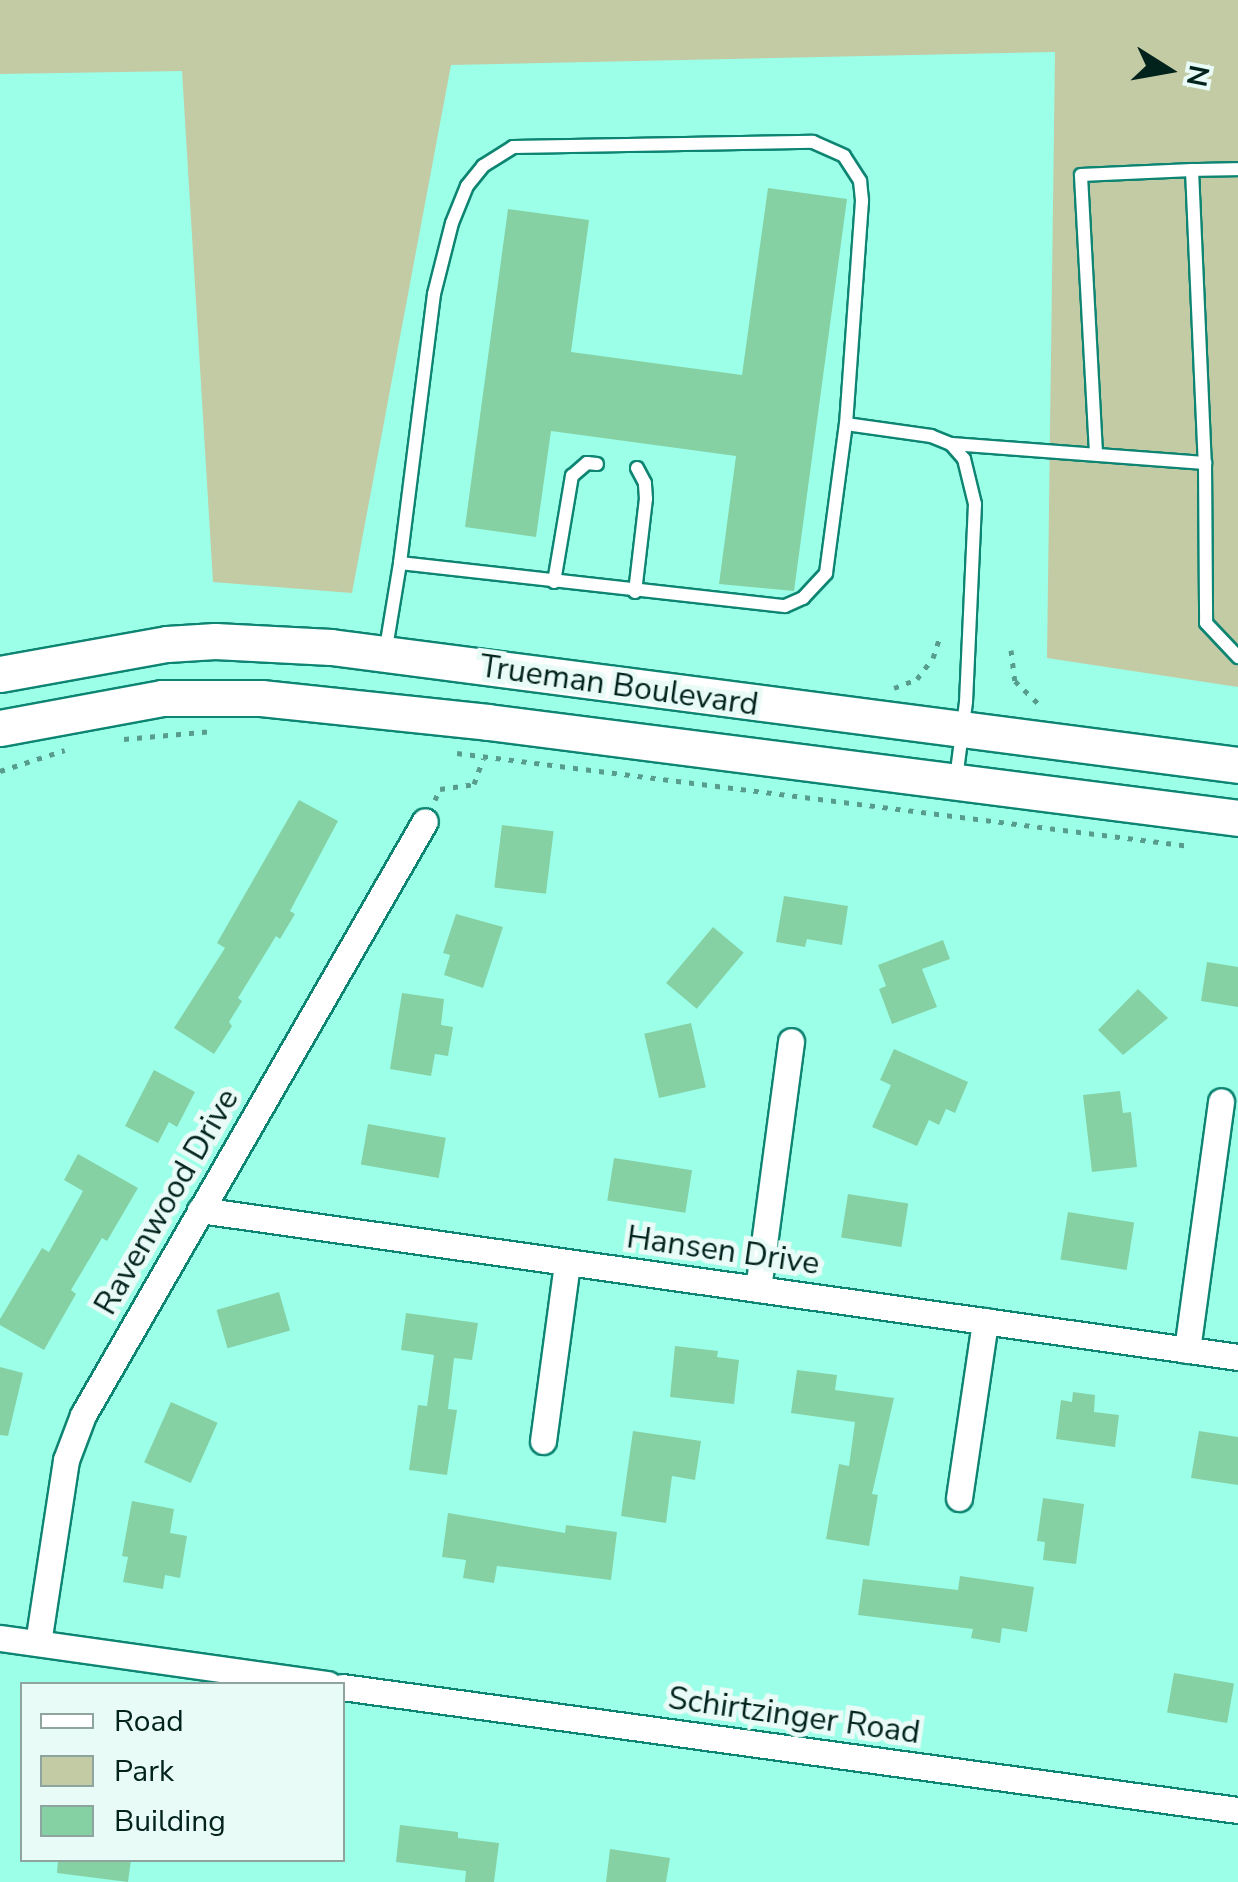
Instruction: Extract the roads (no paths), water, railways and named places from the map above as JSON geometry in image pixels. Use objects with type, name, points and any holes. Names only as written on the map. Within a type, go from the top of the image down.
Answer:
[{"type":"main road","name":"Trueman Boulevard","points":[[0,674],[66,660],[216,641],[384,654],[1238,765]]},
{"type":"main road","name":"Trueman Boulevard","points":[[0,728],[162,698],[261,698],[488,722],[1238,818]]},
{"type":"street","name":"Ravenwood Drive","points":[[38,1643],[66,1460],[102,1378],[425,820]]},
{"type":"street","points":[[758,1288],[791,1041]]},
{"type":"street","points":[[1187,1350],[1221,1101]]},
{"type":"street","name":"Hansen Drive","points":[[200,1210],[1238,1357]]},
{"type":"street","points":[[542,1441],[567,1263]]},
{"type":"street","points":[[959,1498],[986,1321]]},
{"type":"street","points":[[0,1638],[314,1682]]},
{"type":"street","name":"Schirtzinger Road","points":[[345,1686],[1238,1810]]},
{"type":"lane","points":[[384,654],[400,562],[434,294],[452,223],[467,186],[483,166],[513,148],[813,142],[844,156],[860,181],[862,201],[846,424],[832,553],[826,573],[804,598],[785,606],[762,607],[400,562]]},
{"type":"lane","points":[[1096,454],[1082,175],[1238,169]]},
{"type":"lane","points":[[1192,170],[1205,463],[1206,623],[1238,656]]},
{"type":"lane","points":[[846,424],[931,436],[951,444],[1205,463]]},
{"type":"lane","points":[[951,444],[964,459],[975,504],[962,731],[955,781]]},
{"type":"lane","points":[[554,582],[572,476],[587,463],[598,464]]},
{"type":"lane","points":[[635,592],[646,499],[645,483],[636,468]]}]
